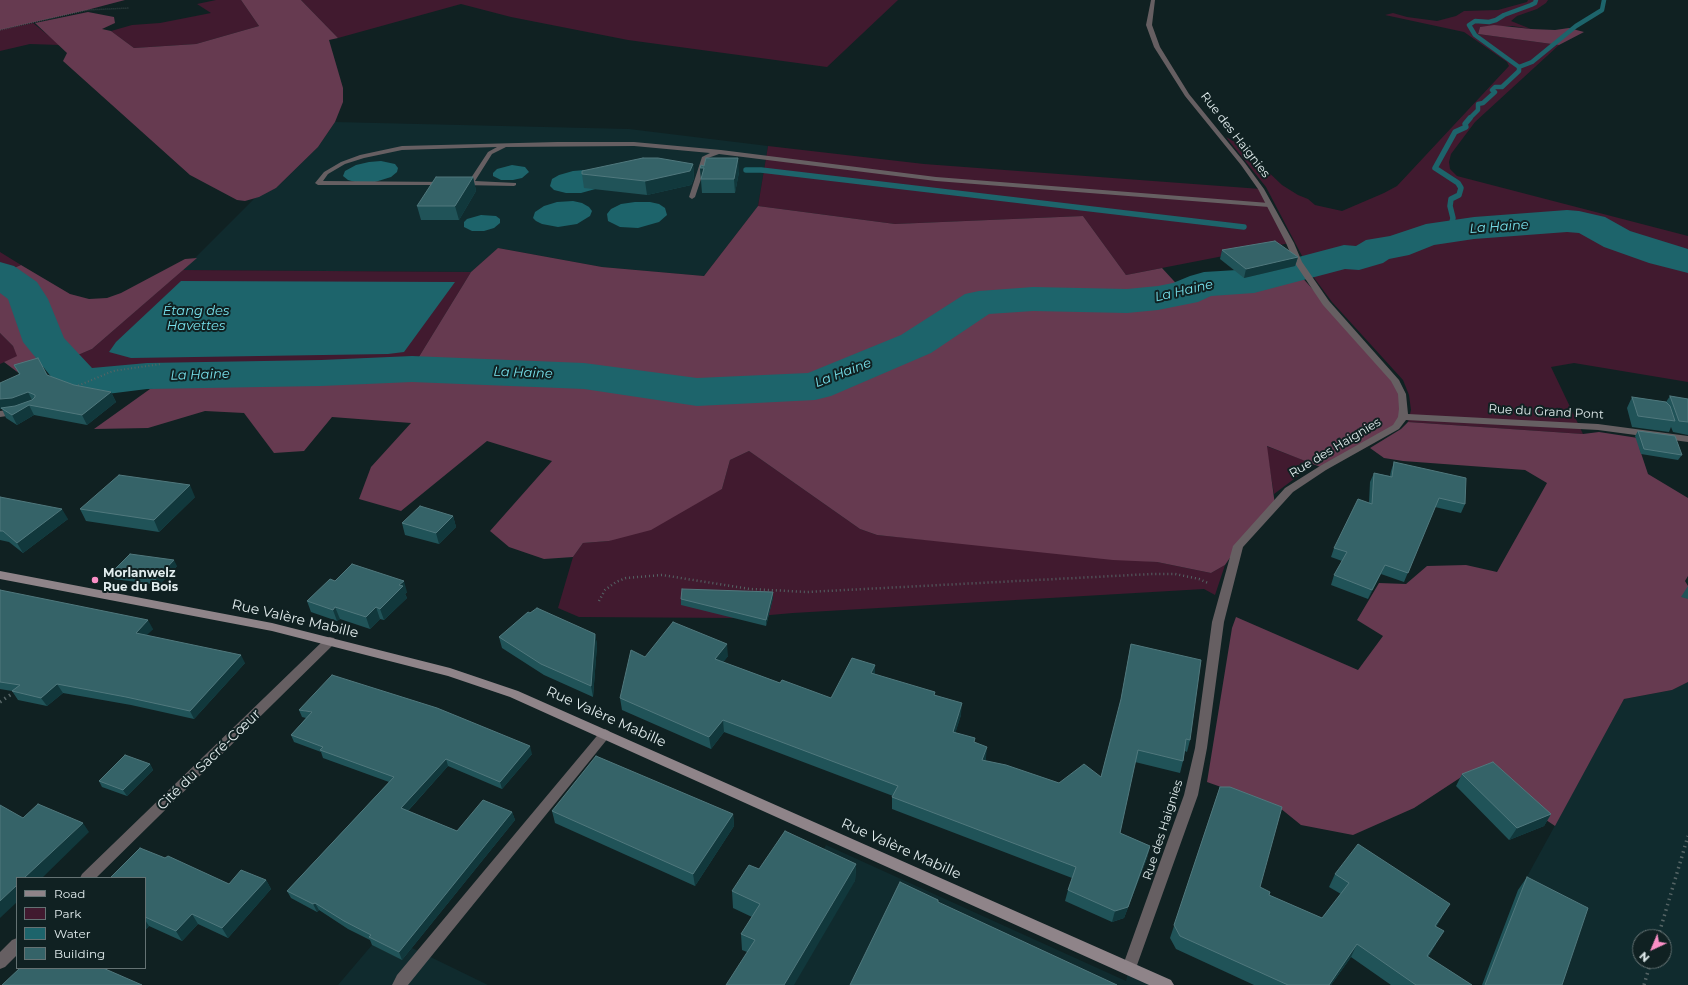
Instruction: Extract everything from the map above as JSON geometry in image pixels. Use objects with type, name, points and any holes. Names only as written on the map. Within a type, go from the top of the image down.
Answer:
[{"type":"street","name":"Rue des Haignies","points":[[1129,968],[1191,795],[1201,748],[1218,622],[1238,546],[1289,490],[1322,468],[1396,427],[1403,417],[1404,409],[1402,394],[1396,380],[1326,303],[1298,262],[1290,243],[1261,189],[1243,164],[1187,95],[1157,47],[1149,21],[1153,0]]},
{"type":"street","points":[[514,184],[318,183],[326,173],[343,163],[378,152],[402,148],[429,146],[634,144],[721,152],[936,180],[1269,205]]},
{"type":"street","points":[[471,183],[490,153],[495,150],[514,145]]},
{"type":"street","points":[[692,196],[705,156],[721,152]]},
{"type":"street","points":[[0,414],[27,409]]},
{"type":"street","name":"Rue du Grand Pont","points":[[1403,417],[1598,426],[1688,439]]},
{"type":"street","name":"Rue Valère Mabille","points":[[0,575],[272,627],[457,675],[532,701],[1166,985]]},
{"type":"street","name":"Cité du Sacré-Cœur","points":[[88,877],[330,641]]},
{"type":"street","points":[[400,985],[402,980],[605,734]]},
{"type":"street","points":[[0,962],[16,946]]},
{"type":"path","points":[[0,30],[87,10],[129,8]]},
{"type":"path","points":[[74,388],[114,371],[161,364]]},
{"type":"path","points":[[599,601],[605,590],[616,582],[626,578],[662,575],[750,589],[807,592],[1175,574],[1199,579],[1227,590]]},
{"type":"path","points":[[0,702],[19,689]]},
{"type":"path","points":[[1660,929],[1688,836]]},
{"type":"path","points":[[1644,985],[1649,969]]},
{"type":"shaded area","points":[[0,0],[125,0],[0,30]]},
{"type":"shaded area","points":[[241,0],[301,0],[338,38],[329,40],[343,88],[343,102],[335,122],[318,147],[276,188],[259,197],[245,201],[237,200],[190,175],[63,61],[67,53],[35,23],[88,12],[114,17],[115,23],[102,29],[111,31],[134,48],[196,44],[259,26]]},
{"type":"shaded area","points":[[1494,25],[1555,30],[1569,28],[1584,32],[1559,45],[1478,34],[1480,27]]},
{"type":"shaded area","points":[[335,122],[629,129],[768,146],[758,206],[704,276],[602,267],[498,248],[471,272],[183,270],[255,198],[276,188],[318,147]]},
{"type":"shaded area","points":[[758,206],[895,224],[1083,216],[1126,275],[1162,268],[1184,292],[1189,294],[1205,286],[1258,283],[1298,273],[1395,380],[1402,394],[1400,422],[1323,468],[1267,446],[1275,505],[1238,546],[1225,565],[1211,573],[1157,562],[1113,560],[877,535],[860,529],[749,451],[730,460],[722,489],[651,530],[609,541],[583,543],[573,557],[544,559],[509,547],[490,531],[552,461],[487,441],[401,511],[359,499],[371,467],[411,423],[332,417],[304,451],[274,453],[244,413],[205,411],[148,428],[94,429],[150,389],[191,375],[198,367],[417,360],[471,272],[498,248],[602,267],[704,276]]},
{"type":"shaded area","points":[[197,258],[92,349],[71,358],[20,374],[4,362],[17,356],[13,346],[0,333],[0,274],[21,265],[70,294],[89,299],[107,298],[121,293],[185,259]]},
{"type":"shaded area","points":[[1408,422],[1583,434],[1599,432],[1638,438],[1640,450],[1648,474],[1688,498],[1688,576],[1685,581],[1688,586],[1688,682],[1672,690],[1624,699],[1555,826],[1472,770],[1414,808],[1353,835],[1301,825],[1280,808],[1207,782],[1232,628],[1236,617],[1358,670],[1383,636],[1357,620],[1379,583],[1406,584],[1427,566],[1466,565],[1497,572],[1547,483],[1525,470],[1403,461],[1384,458],[1370,448],[1401,429]]},
{"type":"shaded area","points":[[1688,682],[1688,985],[1482,985],[1523,884],[1624,699],[1672,690]]},
{"type":"shaded area","points":[[826,845],[1126,981],[1129,968],[1166,985],[743,985]]},
{"type":"shaded area","points":[[372,945],[402,960],[412,948],[488,985],[338,985]]},
{"type":"green space","points":[[216,0],[241,0],[259,26],[196,44],[134,48],[111,31],[132,25],[160,23],[211,13],[197,4]]},
{"type":"green space","points":[[301,0],[898,0],[827,67],[628,40],[511,17],[461,4],[338,38]]},
{"type":"green space","points":[[1528,0],[1548,0],[1537,9],[1517,16],[1511,21],[1531,29],[1512,26],[1480,27],[1478,34],[1559,45],[1475,122],[1451,154],[1449,162],[1450,169],[1457,176],[1688,236],[1688,382],[1574,363],[1551,367],[1583,434],[1408,422],[1411,410],[1409,395],[1403,380],[1332,302],[1312,275],[1266,187],[1226,137],[1240,145],[1282,185],[1298,195],[1308,199],[1315,205],[1342,211],[1384,193],[1397,186],[1509,66],[1507,62],[1464,32],[1385,15],[1393,13],[1407,17],[1437,21],[1456,16],[1464,11],[1498,10],[1527,2]]},
{"type":"green space","points":[[33,23],[60,45],[30,44],[0,51],[0,30]]},
{"type":"green space","points":[[768,146],[924,164],[1261,189],[1290,243],[1126,275],[1083,216],[895,224],[758,206]]},
{"type":"green space","points":[[0,252],[21,265],[0,274]]},
{"type":"green space","name":"Étang des Havettes","points":[[183,270],[471,272],[417,360],[198,367],[191,375],[150,389],[94,376],[71,358],[92,349]]},
{"type":"green space","points":[[0,333],[13,346],[18,356],[0,364]]},
{"type":"green space","points":[[1266,446],[1314,464],[1274,494]]},
{"type":"green space","points":[[749,451],[860,529],[877,535],[1157,562],[1211,573],[1225,565],[1215,595],[1204,589],[793,613],[736,618],[579,617],[558,608],[573,557],[583,543],[609,541],[722,489],[730,460]]},
{"type":"water","points":[[381,161],[395,164],[398,168],[397,172],[391,177],[375,182],[355,182],[348,180],[343,176],[345,171],[356,165]]},
{"type":"water","points":[[512,165],[525,167],[529,172],[522,178],[513,180],[501,180],[493,176],[493,173],[497,169]]},
{"type":"water","points":[[573,171],[592,171],[599,188],[581,193],[566,193],[554,190],[550,186],[552,179],[559,175]]},
{"type":"water","points":[[573,201],[582,203],[589,207],[592,211],[590,216],[577,224],[558,227],[542,224],[533,218],[535,212],[544,206],[557,202]]},
{"type":"water","points":[[650,202],[659,204],[665,208],[667,215],[659,222],[638,228],[620,227],[608,221],[607,214],[611,209],[621,204]]},
{"type":"water","points":[[481,215],[496,216],[500,219],[500,223],[494,228],[484,231],[472,231],[464,227],[464,222],[467,219]]},
{"type":"water","name":"Étang des Havettes","points":[[181,281],[455,282],[404,352],[388,354],[131,358],[109,352],[116,342]]},
{"type":"building","points":[[643,158],[658,158],[693,164],[690,171],[645,181],[582,174],[582,171]]},
{"type":"building","points":[[706,158],[738,158],[734,179],[701,179],[704,168],[700,168],[701,165],[704,166]]},
{"type":"building","points":[[436,177],[473,177],[455,206],[417,206]]},
{"type":"building","points":[[1275,241],[1298,257],[1246,269],[1222,250]]},
{"type":"building","points":[[38,358],[47,375],[74,385],[111,392],[82,415],[29,405],[12,415],[1,408],[15,406],[32,400],[35,395],[28,392],[12,398],[0,399],[0,383],[20,374],[14,365]]},
{"type":"building","points":[[1670,396],[1688,399],[1688,422],[1679,421]]},
{"type":"building","points":[[1632,397],[1666,402],[1670,406],[1675,421],[1638,416]]},
{"type":"building","points":[[1638,431],[1675,436],[1682,455],[1644,449]]},
{"type":"building","points":[[1394,462],[1466,478],[1465,504],[1439,498],[1408,573],[1385,565],[1372,590],[1334,575],[1347,552],[1334,548],[1358,499],[1372,504],[1374,473],[1392,477]]},
{"type":"building","points":[[119,475],[190,485],[154,520],[80,509]]},
{"type":"building","points":[[0,497],[62,509],[17,543],[3,531],[0,531]]},
{"type":"building","points":[[420,506],[453,516],[436,533],[402,523]]},
{"type":"building","points":[[130,554],[174,560],[156,579],[111,573]]},
{"type":"building","points":[[352,564],[404,581],[399,585],[403,586],[380,609],[376,607],[366,617],[335,607],[333,610],[307,601],[330,579],[335,581]]},
{"type":"building","points":[[682,589],[773,592],[766,620],[681,599]]},
{"type":"building","points":[[0,590],[148,620],[136,633],[241,655],[190,711],[57,684],[41,698],[12,691],[20,685],[0,682]]},
{"type":"building","points":[[537,608],[595,634],[591,686],[541,664],[499,637],[528,612],[530,613]]},
{"type":"building","points":[[673,622],[727,644],[715,659],[780,683],[782,680],[831,698],[852,658],[875,665],[871,673],[935,692],[934,695],[962,703],[953,732],[975,738],[974,742],[987,747],[982,760],[1006,765],[1059,783],[1084,764],[1101,777],[1121,699],[1131,644],[1201,660],[1190,740],[1186,739],[1183,761],[1138,750],[1120,833],[1150,846],[1128,907],[1115,911],[1068,890],[1076,867],[892,797],[898,786],[723,720],[709,737],[620,698],[631,650],[645,657]]},
{"type":"building","points":[[332,675],[437,708],[530,746],[500,782],[446,759],[401,808],[457,831],[483,800],[512,812],[399,952],[369,937],[371,935],[344,921],[315,903],[313,904],[287,891],[394,777],[320,750],[323,747],[291,735],[312,712],[299,710]]},
{"type":"building","points":[[125,755],[150,764],[123,790],[99,781]]},
{"type":"building","points":[[596,756],[733,814],[693,874],[552,811]]},
{"type":"building","points":[[1493,762],[1551,814],[1517,828],[1462,774]]},
{"type":"building","points":[[1220,787],[1230,787],[1282,807],[1260,887],[1270,892],[1269,895],[1322,918],[1349,883],[1335,874],[1358,844],[1450,904],[1435,926],[1444,931],[1427,956],[1472,985],[1416,985],[1357,944],[1329,985],[1288,985],[1180,936],[1174,925]]},
{"type":"building","points":[[38,804],[83,823],[25,877],[16,877],[16,886],[0,901],[0,805],[23,818]]},
{"type":"building","points":[[785,831],[856,864],[784,985],[726,985],[755,940],[741,934],[760,904],[732,891],[749,865],[759,869]]},
{"type":"building","points":[[140,848],[165,858],[168,856],[229,884],[241,870],[266,880],[222,928],[192,914],[176,931],[146,917],[146,877],[111,877]]},
{"type":"building","points":[[1527,877],[1588,908],[1562,985],[1485,985]]},
{"type":"building","points":[[900,882],[938,900],[938,902],[1117,985],[850,985]]},
{"type":"building","points":[[19,969],[105,969],[142,985],[2,985]]},
{"type":"waterway","points":[[1519,67],[1475,35],[1469,25],[1475,21],[1489,22],[1496,20],[1504,15],[1531,5],[1535,3],[1536,0]]},
{"type":"waterway","points":[[1519,67],[1532,62],[1576,26],[1602,10],[1604,0]]},
{"type":"waterway","points":[[1470,118],[1478,110],[1478,104],[1483,103],[1495,92],[1492,90],[1495,87],[1502,87],[1519,71],[1519,67]]},
{"type":"waterway","points":[[1463,229],[1452,222],[1453,218],[1450,206],[1451,199],[1459,195],[1461,188],[1458,183],[1435,168],[1455,132],[1466,127],[1465,124],[1470,118]]},
{"type":"waterway","points":[[746,170],[761,170],[1244,227]]},
{"type":"waterway","name":"La Haine","points":[[0,274],[23,291],[28,299],[44,342],[77,379],[91,382],[147,376],[321,373],[412,369],[584,376],[697,392],[815,386],[916,344],[979,303],[1033,299],[1127,301],[1158,298],[1184,293],[1204,284],[1254,281],[1344,257],[1359,258],[1369,255],[1379,248],[1396,247],[1426,235],[1474,228],[1567,221],[1579,222],[1592,225],[1617,239],[1663,255],[1688,261]]},
{"type":"place","name":"Morlanwelz Rue du Bois","points":[[95,580]]}]
